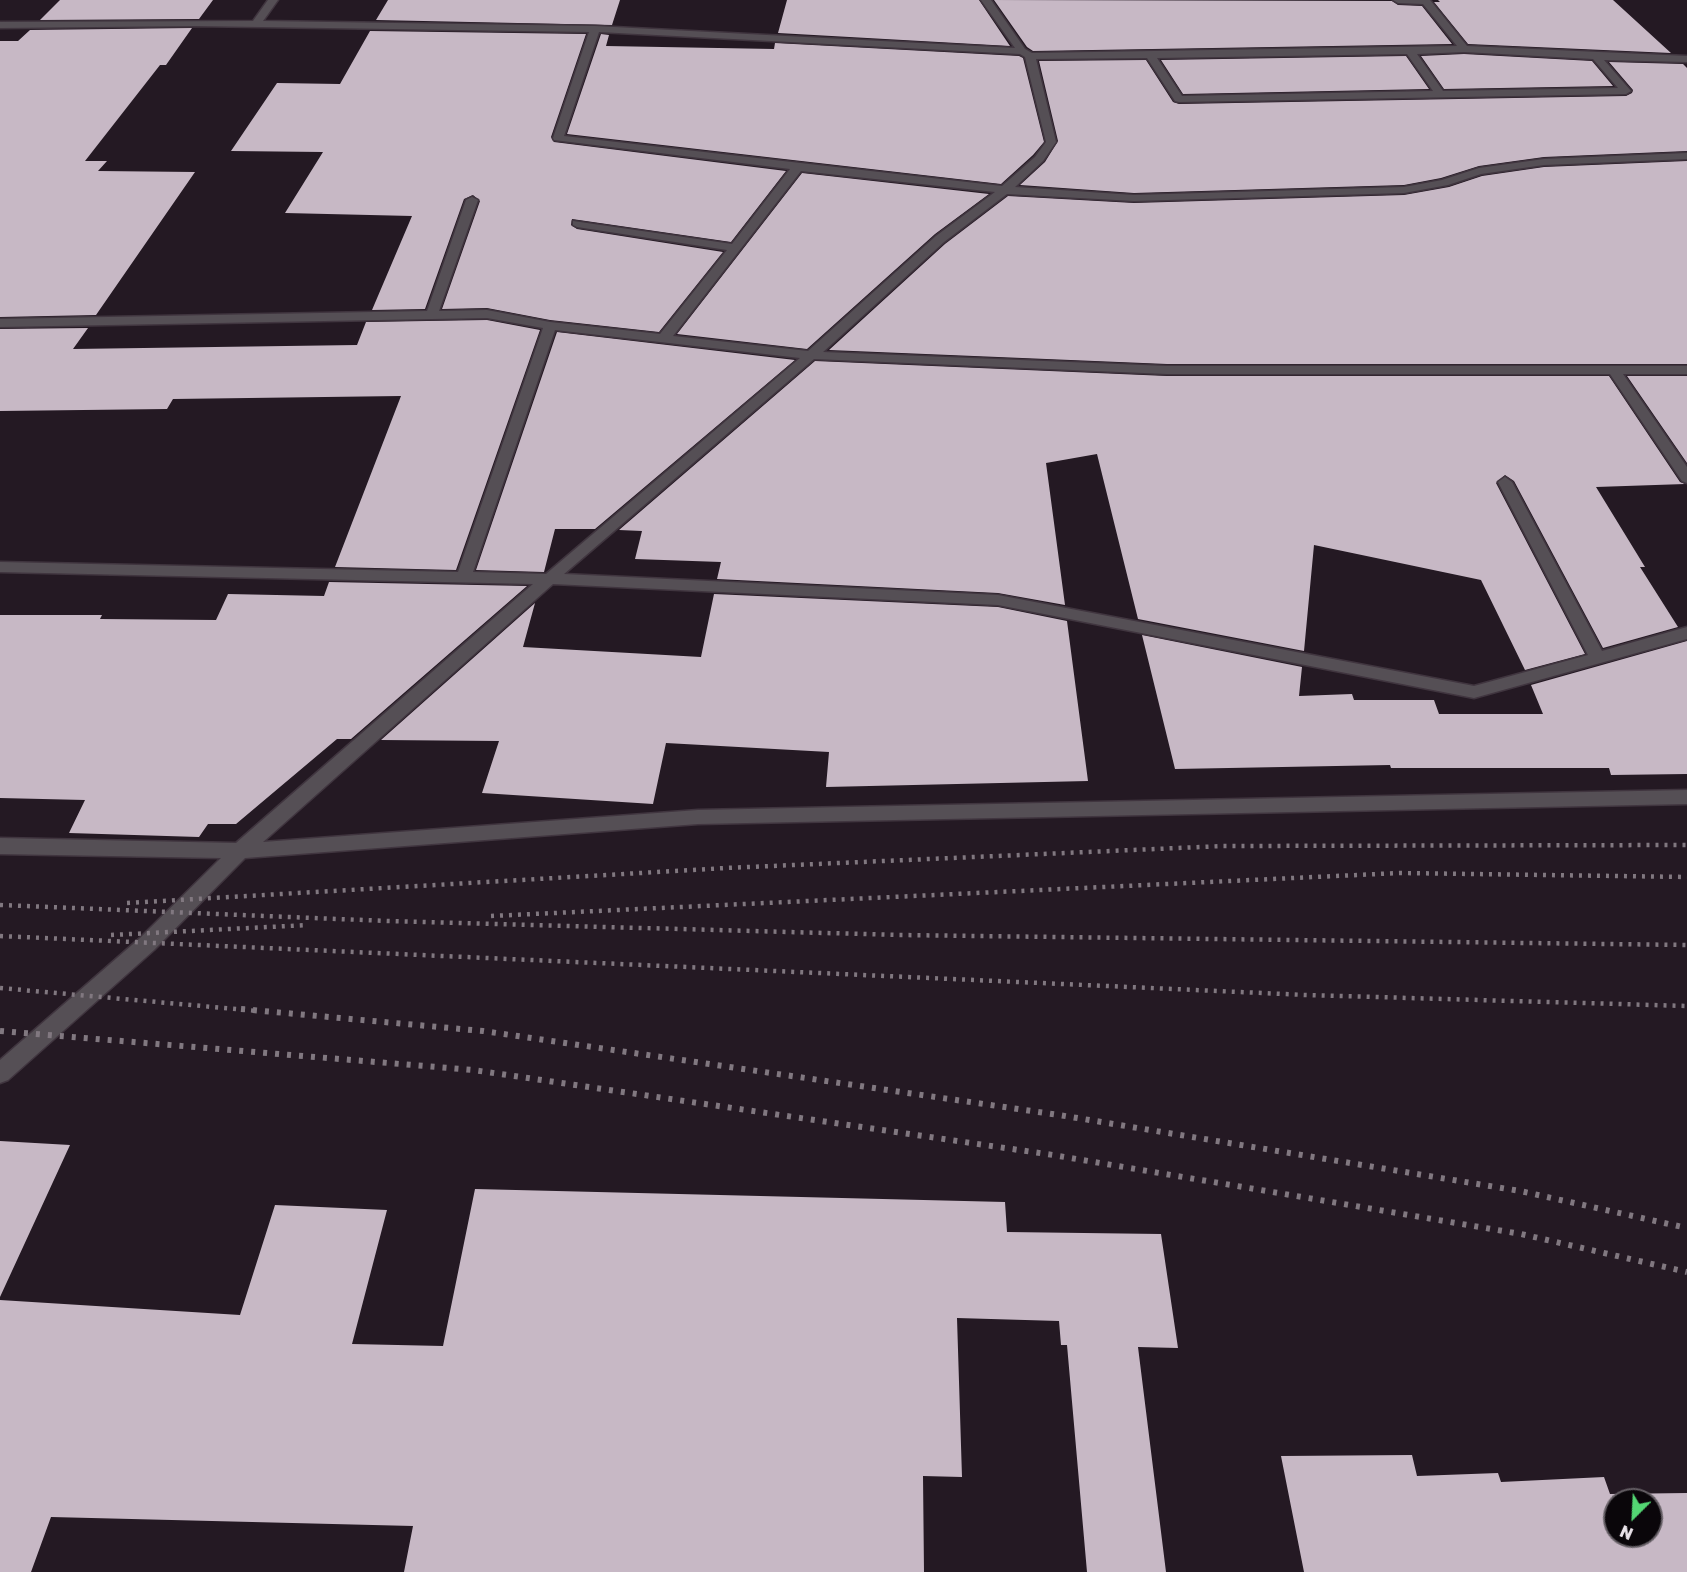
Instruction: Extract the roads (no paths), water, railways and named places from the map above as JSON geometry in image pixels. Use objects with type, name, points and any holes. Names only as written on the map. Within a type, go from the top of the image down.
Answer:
[{"type":"street","points":[[256,24],[273,0]]},
{"type":"street","points":[[0,1073],[147,944],[240,851],[549,579],[811,355],[940,239],[1005,190],[1039,159],[1051,142],[1026,54],[986,0]]},
{"type":"street","points":[[1398,0],[1426,1],[1464,48]]},
{"type":"street","points":[[0,24],[256,24],[595,29],[794,37],[1026,54],[1150,55],[1464,48],[1596,57],[1687,59]]},
{"type":"street","points":[[595,29],[558,138],[1005,190],[1134,198],[1404,190],[1444,183],[1479,171],[1544,162],[1687,156]]},
{"type":"street","points":[[1410,51],[1440,94]]},
{"type":"street","points":[[1150,55],[1179,99],[1626,91],[1596,57]]},
{"type":"street","points":[[664,338],[798,167]]},
{"type":"street","points":[[432,314],[472,200]]},
{"type":"street","points":[[578,223],[735,248]]},
{"type":"street","points":[[0,323],[487,314],[550,326],[811,355],[1167,370],[1687,370]]},
{"type":"street","points":[[464,577],[550,326]]},
{"type":"street","points":[[1614,370],[1687,478]]},
{"type":"street","points":[[1505,482],[1598,658]]},
{"type":"street","points":[[0,567],[549,579],[998,600],[1474,692],[1687,633]]},
{"type":"street","points":[[0,846],[240,851],[698,817],[1687,797]]},
{"type":"railway","points":[[127,903],[726,868],[1223,846],[1687,845]]},
{"type":"railway","points":[[491,916],[1399,873],[1687,877]]},
{"type":"railway","points":[[0,905],[387,921],[899,935],[1687,945]]},
{"type":"railway","points":[[111,935],[308,925]]},
{"type":"railway","points":[[0,936],[1306,995],[1687,1006]]},
{"type":"railway","points":[[0,988],[258,1011]]},
{"type":"railway","points":[[241,1009],[483,1031],[1059,1115],[1520,1191],[1687,1228]]},
{"type":"railway","points":[[0,1031],[473,1070],[1053,1155],[1521,1234],[1687,1272]]}]
